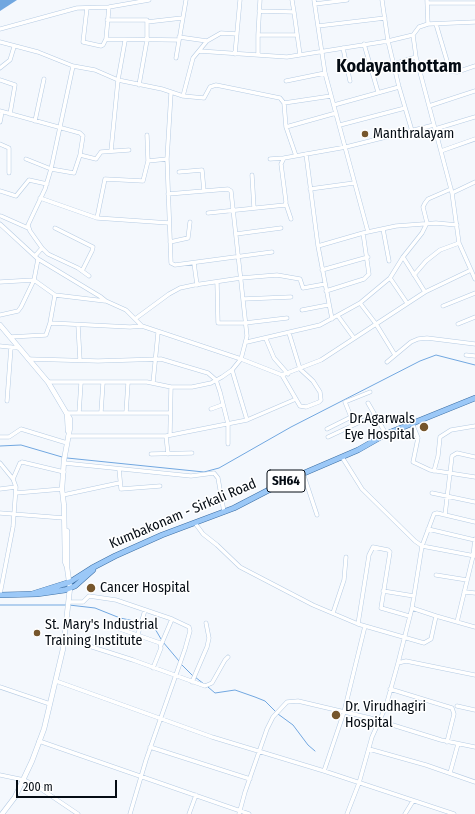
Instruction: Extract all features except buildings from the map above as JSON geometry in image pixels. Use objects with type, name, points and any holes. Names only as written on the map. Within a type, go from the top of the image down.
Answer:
[{"type":"main road","points":[[0,325],[27,359],[48,382],[66,413],[68,435],[62,489],[67,568]]},
{"type":"main road","name":"Kumbakonam - Sirkali Road","points":[[32,594],[70,582],[98,565],[162,535],[224,512],[303,473],[342,457],[386,434],[475,398]]},
{"type":"main road","points":[[2,814],[15,797],[24,780],[39,741],[56,681],[64,638],[70,588],[65,562],[64,504]]},
{"type":"main road","name":"Kumbakonam - Sirkali Road","points":[[0,594],[32,594],[70,588],[98,565]]},
{"type":"street","points":[[0,29],[68,10],[109,7],[149,0]]},
{"type":"street","points":[[176,58],[186,0]]},
{"type":"street","points":[[235,54],[240,0]]},
{"type":"street","points":[[258,55],[260,0]]},
{"type":"street","points":[[292,0],[300,55]]},
{"type":"street","points":[[347,0],[315,2],[325,73],[368,232]]},
{"type":"street","points":[[382,0],[388,41],[399,88],[412,131]]},
{"type":"street","points":[[428,24],[427,1],[475,3]]},
{"type":"street","points":[[87,8],[84,42],[101,46],[106,39],[109,7]]},
{"type":"street","points":[[260,11],[294,12]]},
{"type":"street","points":[[107,20],[144,18],[147,22],[147,40],[139,85]]},
{"type":"street","points":[[147,22],[182,18]]},
{"type":"street","points":[[318,26],[385,18]]},
{"type":"street","points":[[199,51],[287,57],[388,41],[413,35],[419,27],[428,24],[475,22]]},
{"type":"street","points":[[436,24],[450,71],[457,72],[475,66]]},
{"type":"street","points":[[183,96],[191,63],[207,41],[221,34],[237,34]]},
{"type":"street","points":[[258,35],[297,35]]},
{"type":"street","points":[[413,35],[416,57],[451,191],[459,243],[475,279]]},
{"type":"street","points":[[106,39],[125,41],[179,39],[207,41]]},
{"type":"street","points":[[111,151],[118,80],[125,41]]},
{"type":"street","points":[[0,42],[14,47],[38,52],[73,66],[95,70],[118,80],[183,96],[204,98],[210,87],[216,85],[280,98],[284,103],[286,127],[296,156]]},
{"type":"street","points":[[364,44],[378,92]]},
{"type":"street","points":[[0,68],[10,60],[14,47]]},
{"type":"street","points":[[343,48],[350,82]]},
{"type":"street","points":[[394,64],[416,57]]},
{"type":"street","points":[[28,228],[47,184],[73,66]]},
{"type":"street","points":[[286,81],[325,73]]},
{"type":"street","points":[[35,121],[44,79]]},
{"type":"street","points":[[0,80],[15,85],[10,114]]},
{"type":"street","points":[[334,105],[378,92],[399,88]]},
{"type":"street","points":[[429,106],[475,91]]},
{"type":"street","points":[[171,93],[167,159],[171,261],[173,264],[194,263],[272,252]]},
{"type":"street","points":[[284,103],[331,96]]},
{"type":"street","points":[[340,125],[405,108]]},
{"type":"street","points":[[0,122],[1,112],[80,133],[83,136],[80,155],[74,172]]},
{"type":"street","points":[[286,127],[336,112]]},
{"type":"street","points":[[270,159],[346,147],[475,117]]},
{"type":"street","points":[[97,218],[105,179],[143,181],[148,161],[147,135]]},
{"type":"street","points":[[441,151],[475,139]]},
{"type":"street","points":[[0,144],[9,148],[9,173]]},
{"type":"street","points":[[80,155],[96,159],[99,153],[129,150]]},
{"type":"street","points":[[306,154],[318,246],[328,305],[332,319]]},
{"type":"street","points":[[284,158],[282,164],[286,204],[292,219]]},
{"type":"street","points":[[26,159],[51,169],[79,172]]},
{"type":"street","points":[[148,161],[167,159]]},
{"type":"street","points":[[179,172],[202,170],[204,191]]},
{"type":"street","points":[[252,175],[254,208]]},
{"type":"street","points":[[0,191],[16,196],[29,180],[47,184]]},
{"type":"street","points":[[310,189],[354,182]]},
{"type":"street","points":[[247,342],[266,339],[320,325],[360,303],[390,278],[403,257],[422,233],[426,223],[423,207],[428,199],[475,182]]},
{"type":"street","points":[[48,382],[153,383],[171,387],[192,387],[216,380],[232,370],[241,359],[247,342],[230,190],[168,194]]},
{"type":"street","points":[[40,198],[97,218],[169,223]]},
{"type":"street","points":[[208,213],[283,206],[286,204]]},
{"type":"street","points":[[1,216],[28,228],[48,254],[71,264],[89,276]]},
{"type":"street","points":[[170,242],[188,238],[190,222]]},
{"type":"street","points":[[318,246],[383,229],[426,223],[457,225]]},
{"type":"street","points":[[0,224],[36,258],[101,296],[106,301]]},
{"type":"street","points":[[55,228],[93,247],[82,271]]},
{"type":"street","points":[[236,234],[281,228]]},
{"type":"street","points":[[383,229],[389,261]]},
{"type":"street","points":[[326,292],[367,277],[370,270],[363,233]]},
{"type":"street","points":[[414,275],[426,261],[440,250],[459,243]]},
{"type":"street","points":[[0,315],[18,311],[34,280],[36,258],[42,248]]},
{"type":"street","points":[[322,270],[368,257]]},
{"type":"street","points":[[403,257],[425,292]]},
{"type":"street","points":[[194,263],[197,285]]},
{"type":"street","points":[[0,282],[34,280],[55,295],[106,301],[126,310],[142,326],[241,359],[282,375],[288,374],[321,360],[425,292],[473,273]]},
{"type":"street","points":[[135,319],[169,294],[180,288],[241,278],[277,275],[300,280],[303,288],[325,284]]},
{"type":"street","points":[[390,278],[408,303]]},
{"type":"street","points":[[217,282],[217,322],[220,324],[245,323],[287,318]]},
{"type":"street","points":[[443,306],[475,293]]},
{"type":"street","points":[[10,337],[46,335],[50,323],[55,295]]},
{"type":"street","points":[[243,299],[291,296]]},
{"type":"street","points":[[360,303],[376,324],[395,355]]},
{"type":"street","points":[[302,310],[328,305]]},
{"type":"street","points":[[338,316],[354,338]]},
{"type":"street","points":[[458,324],[475,317]]},
{"type":"street","points":[[50,323],[130,327],[142,326]]},
{"type":"street","points":[[78,325],[80,360]]},
{"type":"street","points":[[153,383],[154,359],[158,332]]},
{"type":"street","points":[[282,375],[302,407],[321,400],[320,392],[313,381],[300,369],[289,333]]},
{"type":"street","points":[[387,362],[410,342],[418,339],[428,338],[475,344]]},
{"type":"street","points":[[266,339],[274,358],[288,374]]},
{"type":"street","points":[[0,346],[19,348]]},
{"type":"street","points":[[7,401],[11,347]]},
{"type":"street","points":[[466,355],[475,356]]},
{"type":"street","points":[[27,359],[154,359],[177,363],[202,371],[216,380],[228,424],[228,444]]},
{"type":"street","points":[[232,370],[247,420]]},
{"type":"street","points":[[79,413],[80,383]]},
{"type":"street","points":[[101,412],[103,383]]},
{"type":"street","points":[[126,413],[128,383]]},
{"type":"street","points":[[168,454],[171,387]]},
{"type":"street","points":[[353,425],[345,402],[370,392]]},
{"type":"street","points":[[68,435],[168,435],[247,420],[296,399]]},
{"type":"street","points":[[368,403],[386,434]]},
{"type":"street","points":[[211,409],[222,405]]},
{"type":"street","points":[[66,413],[170,413]]},
{"type":"street","points":[[328,437],[375,415]]},
{"type":"street","points":[[328,429],[351,417]]},
{"type":"street","points":[[412,423],[418,438],[413,462],[434,471],[475,477]]},
{"type":"street","points":[[434,471],[438,456],[440,437],[451,430],[475,426]]},
{"type":"street","points":[[0,437],[9,436],[21,429],[67,443]]},
{"type":"street","points":[[151,454],[192,453]]},
{"type":"street","points":[[445,515],[449,474],[454,454],[475,457]]},
{"type":"street","points":[[342,457],[362,489],[404,531],[422,546],[474,556]]},
{"type":"street","points":[[64,461],[118,469],[190,476],[214,473],[218,478],[224,512]]},
{"type":"street","points":[[0,463],[13,479],[16,487],[13,527],[0,594]]},
{"type":"street","points":[[13,479],[21,463],[64,472]]},
{"type":"street","points":[[118,469],[119,487],[123,490],[160,486]]},
{"type":"street","points":[[303,473],[317,515]]},
{"type":"street","points":[[63,495],[119,483]]},
{"type":"street","points":[[0,489],[16,487]]},
{"type":"street","points":[[16,493],[62,489]]},
{"type":"street","points":[[432,494],[475,502]]},
{"type":"street","points":[[0,513],[64,518]]},
{"type":"street","points":[[347,814],[359,783],[379,720],[386,706],[412,608],[422,546],[435,513],[475,522]]},
{"type":"street","points":[[195,523],[202,534],[217,545],[240,567],[333,614],[358,624],[427,643],[431,639],[436,616]]},
{"type":"street","points":[[428,529],[475,540],[474,556],[457,622]]},
{"type":"street","points":[[358,624],[369,555],[373,548],[388,550],[390,552],[381,608],[409,616]]},
{"type":"street","points":[[333,614],[344,580],[346,557]]},
{"type":"street","points":[[436,575],[467,580]]},
{"type":"street","points":[[383,591],[414,596]]},
{"type":"street","points":[[464,592],[475,593]]},
{"type":"street","points":[[69,602],[84,602],[89,596],[116,600],[172,619],[186,625],[190,631],[150,747],[130,814]]},
{"type":"street","points":[[412,608],[475,627]]},
{"type":"street","points":[[138,634],[145,610]]},
{"type":"street","points":[[154,668],[161,645],[172,619]]},
{"type":"street","points":[[192,682],[207,647],[209,638],[206,623]]},
{"type":"street","points":[[324,771],[344,712],[365,626]]},
{"type":"street","points":[[120,629],[138,634],[161,645]]},
{"type":"street","points":[[64,638],[133,660],[175,677],[204,686],[210,686],[228,657]]},
{"type":"street","points":[[398,663],[406,661],[475,675]]},
{"type":"street","points":[[56,681],[258,752],[324,771],[454,814]]},
{"type":"street","points":[[0,687],[50,704]]},
{"type":"street","points":[[390,689],[452,708],[454,714],[447,742]]},
{"type":"street","points":[[240,812],[258,752],[272,717],[280,707],[287,702],[298,701],[379,720],[447,742],[475,747]]},
{"type":"street","points":[[457,706],[475,710]]},
{"type":"street","points":[[39,741],[249,814]]},
{"type":"street","points":[[450,773],[458,744]]},
{"type":"street","points":[[150,747],[250,779]]},
{"type":"street","points":[[369,749],[475,782]]},
{"type":"street","points":[[0,775],[24,780],[78,814]]},
{"type":"street","points":[[189,814],[196,795]]},
{"type":"street","points":[[405,814],[413,801]]},
{"type":"water","points":[[0,0],[17,0],[0,11]]},
{"type":"waterway","points":[[67,458],[204,472],[219,468],[291,427],[420,361],[436,355],[475,365]]},
{"type":"waterway","points":[[0,446],[21,445],[62,457]]},
{"type":"waterway","points":[[0,605],[66,605]]},
{"type":"waterway","points":[[69,605],[95,608],[120,618],[139,622]]},
{"type":"waterway","points":[[142,622],[148,621],[154,627],[161,639]]},
{"type":"waterway","points":[[163,642],[179,661]]},
{"type":"waterway","points":[[181,664],[193,676]]},
{"type":"waterway","points":[[195,677],[204,684]]},
{"type":"waterway","points":[[208,687],[215,693],[235,690],[255,697],[265,701],[276,712]]},
{"type":"waterway","points":[[278,714],[293,725],[308,745],[315,751]]},
{"type":"place","name":"Manthralayam","points":[[365,134]]},
{"type":"place","name":"Dr.Agarwals Eye Hospital","points":[[424,427]]},
{"type":"place","name":"Cancer Hospital","points":[[91,588]]},
{"type":"place","name":"St. Mary's Industrial Training Institute","points":[[37,633]]},
{"type":"place","name":"Dr. Virudhagiri Hospital","points":[[336,715]]},
{"type":"district","name":"Kodayanthottam","points":[[399,67]]}]
